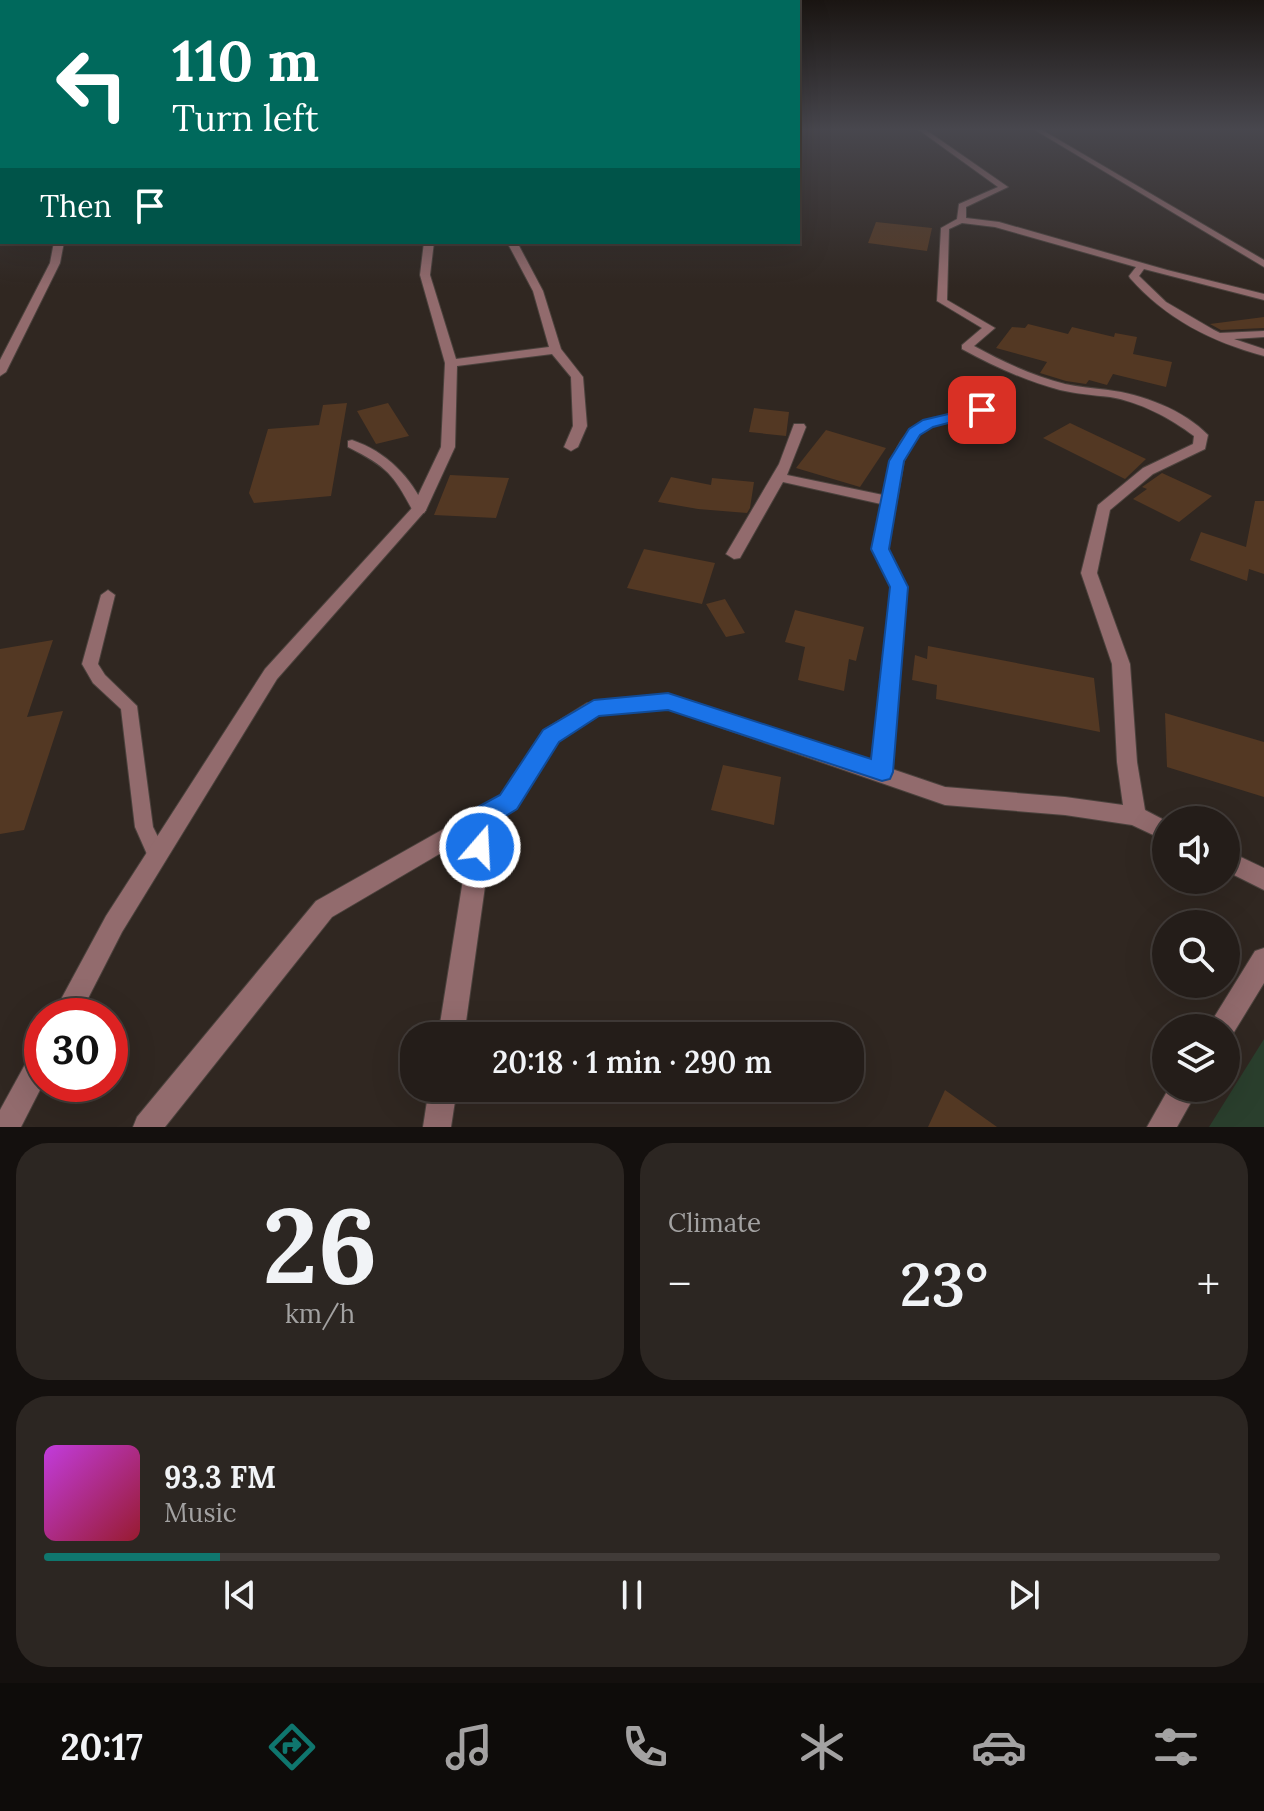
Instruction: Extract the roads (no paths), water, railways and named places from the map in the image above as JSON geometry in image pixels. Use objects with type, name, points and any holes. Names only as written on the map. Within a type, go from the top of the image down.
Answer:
[{"type":"street","points":[[961,220],[962,206],[1004,187],[998,183]]},
{"type":"street","points":[[1127,183],[1264,264]]},
{"type":"street","points":[[1135,816],[1127,762],[1121,664],[1089,573],[1103,508],[1148,471],[1200,446],[1201,435],[1185,422],[1153,408],[1114,394],[1080,391],[1016,372],[966,347],[989,328],[942,301],[940,288],[945,228],[961,220],[996,224],[1264,297]]},
{"type":"street","points":[[0,372],[55,263],[59,244]]},
{"type":"street","points":[[75,998],[114,924],[271,674],[419,510],[448,447],[451,363],[425,275],[429,244]]},
{"type":"street","points":[[513,244],[538,291],[555,350],[577,377],[580,426],[571,447]]},
{"type":"street","points":[[1142,266],[1134,276],[1150,296],[1174,316],[1217,337],[1264,353]]},
{"type":"street","points":[[1217,337],[1264,334]]},
{"type":"street","points":[[451,363],[555,350]]},
{"type":"street","points":[[882,772],[899,587],[880,549],[897,461],[914,432],[928,423],[982,410]]},
{"type":"street","points":[[734,554],[786,464],[799,427]]},
{"type":"street","points":[[778,477],[889,501]]},
{"type":"street","points":[[147,1127],[324,909],[509,802],[551,736],[594,708],[668,702],[882,772],[945,796],[1065,806],[1135,816],[1152,824]]},
{"type":"street","points":[[453,1022],[484,816]]},
{"type":"street","points":[[1240,867],[1264,879]]},
{"type":"street","points":[[1231,1014],[1264,960]]},
{"type":"street","points":[[6,1127],[24,1093]]},
{"type":"street","points":[[437,1127],[441,1102]]},
{"type":"street","points":[[1161,1127],[1176,1102]]},
{"type":"lane","points":[[352,444],[388,462],[410,486],[419,510]]},
{"type":"lane","points":[[108,595],[90,664],[99,679],[129,706],[144,827],[157,855]]}]
